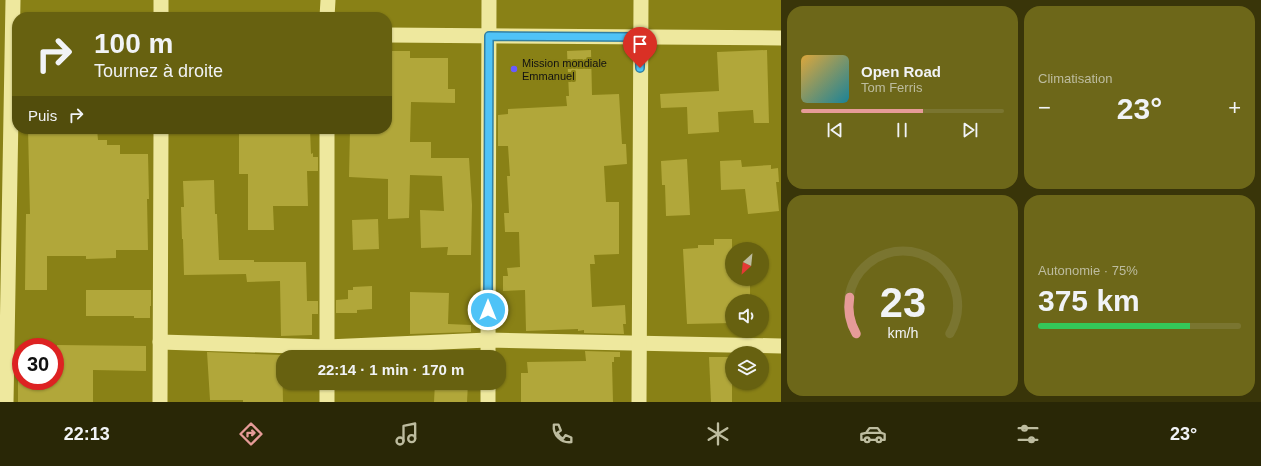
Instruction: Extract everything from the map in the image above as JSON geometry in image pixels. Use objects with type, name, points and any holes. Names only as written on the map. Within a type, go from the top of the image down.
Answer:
[{"type":"street","points":[[6,402],[10,30],[13,0]]},
{"type":"street","points":[[161,0],[161,12]]},
{"type":"street","points":[[328,0],[328,12]]},
{"type":"street","points":[[488,350],[489,0]]},
{"type":"street","points":[[639,402],[641,0]]},
{"type":"street","points":[[392,35],[781,38]]},
{"type":"street","points":[[160,402],[161,134]]},
{"type":"street","points":[[327,134],[327,350]]},
{"type":"street","points":[[354,350],[488,340],[781,346]]},
{"type":"street","points":[[160,342],[294,350]]},
{"type":"street","points":[[327,390],[327,402]]},
{"type":"street","points":[[488,390],[488,402]]},
{"type":"building","points":[[591,50],[592,95],[619,94],[622,144],[626,144],[627,164],[604,166],[606,202],[619,202],[619,254],[594,255],[595,264],[590,264],[592,307],[625,305],[626,324],[623,324],[624,334],[584,333],[584,330],[578,331],[578,329],[526,331],[525,290],[503,291],[503,276],[508,276],[507,268],[520,267],[519,232],[505,232],[504,213],[509,213],[507,176],[510,176],[508,146],[498,146],[498,115],[508,114],[508,109],[567,106],[566,96],[569,96],[567,51]]},
{"type":"building","points":[[767,50],[769,123],[754,123],[753,110],[718,112],[719,132],[688,134],[687,107],[661,108],[660,94],[719,91],[717,52]]},
{"type":"building","points":[[392,51],[410,51],[410,58],[448,58],[448,89],[455,89],[455,103],[411,102],[410,142],[431,142],[431,158],[469,158],[472,205],[471,255],[447,255],[448,247],[421,248],[420,210],[444,211],[442,176],[410,175],[409,218],[388,219],[388,179],[349,177],[350,134],[392,134]]},
{"type":"building","points":[[28,134],[97,134],[98,140],[107,140],[107,145],[120,145],[120,154],[148,154],[148,250],[116,250],[116,258],[86,259],[86,256],[47,256],[47,290],[25,290],[26,214],[30,214]]},
{"type":"building","points":[[239,134],[310,134],[311,154],[313,153],[313,157],[318,157],[318,171],[307,171],[308,206],[273,206],[274,230],[248,230],[248,174],[239,174]]},
{"type":"building","points":[[687,159],[690,215],[666,216],[665,185],[662,185],[661,161]]},
{"type":"building","points":[[741,160],[742,167],[771,165],[771,169],[778,168],[779,182],[776,182],[779,211],[748,214],[745,189],[721,190],[720,161]]},
{"type":"building","points":[[214,180],[219,260],[306,262],[307,301],[318,301],[318,314],[312,314],[312,335],[281,336],[280,281],[247,282],[246,274],[184,275],[181,207],[184,207],[183,181]]},
{"type":"building","points":[[378,219],[379,249],[353,250],[352,220]]},
{"type":"building","points":[[714,239],[732,239],[732,242],[725,242],[725,286],[750,286],[750,294],[725,294],[725,323],[687,324],[683,249],[698,248],[698,245],[714,245]]},
{"type":"building","points":[[372,286],[372,309],[357,310],[357,313],[336,313],[336,300],[348,299],[348,290],[353,290],[353,287]]},
{"type":"building","points":[[86,290],[151,290],[150,318],[134,318],[134,316],[86,316]]},
{"type":"building","points":[[410,292],[449,293],[448,324],[471,325],[471,332],[410,334]]},
{"type":"building","points":[[64,345],[146,346],[146,371],[93,370],[93,402],[18,402],[18,390],[64,390]]},
{"type":"building","points":[[585,351],[620,352],[620,357],[614,357],[614,362],[612,362],[613,402],[521,402],[521,373],[528,373],[527,362],[586,361]]},
{"type":"building","points":[[207,352],[276,355],[276,390],[283,390],[283,402],[210,400]]},
{"type":"building","points":[[709,357],[725,357],[725,390],[732,390],[732,402],[711,402]]},
{"type":"building","points":[[435,390],[468,390],[467,402],[434,402]]},
{"type":"place","name":"Mission mondiale Emmanuel","points":[[514,69]]},
{"type":"route","points":[[488,310],[489,36],[640,37],[640,68]]}]
